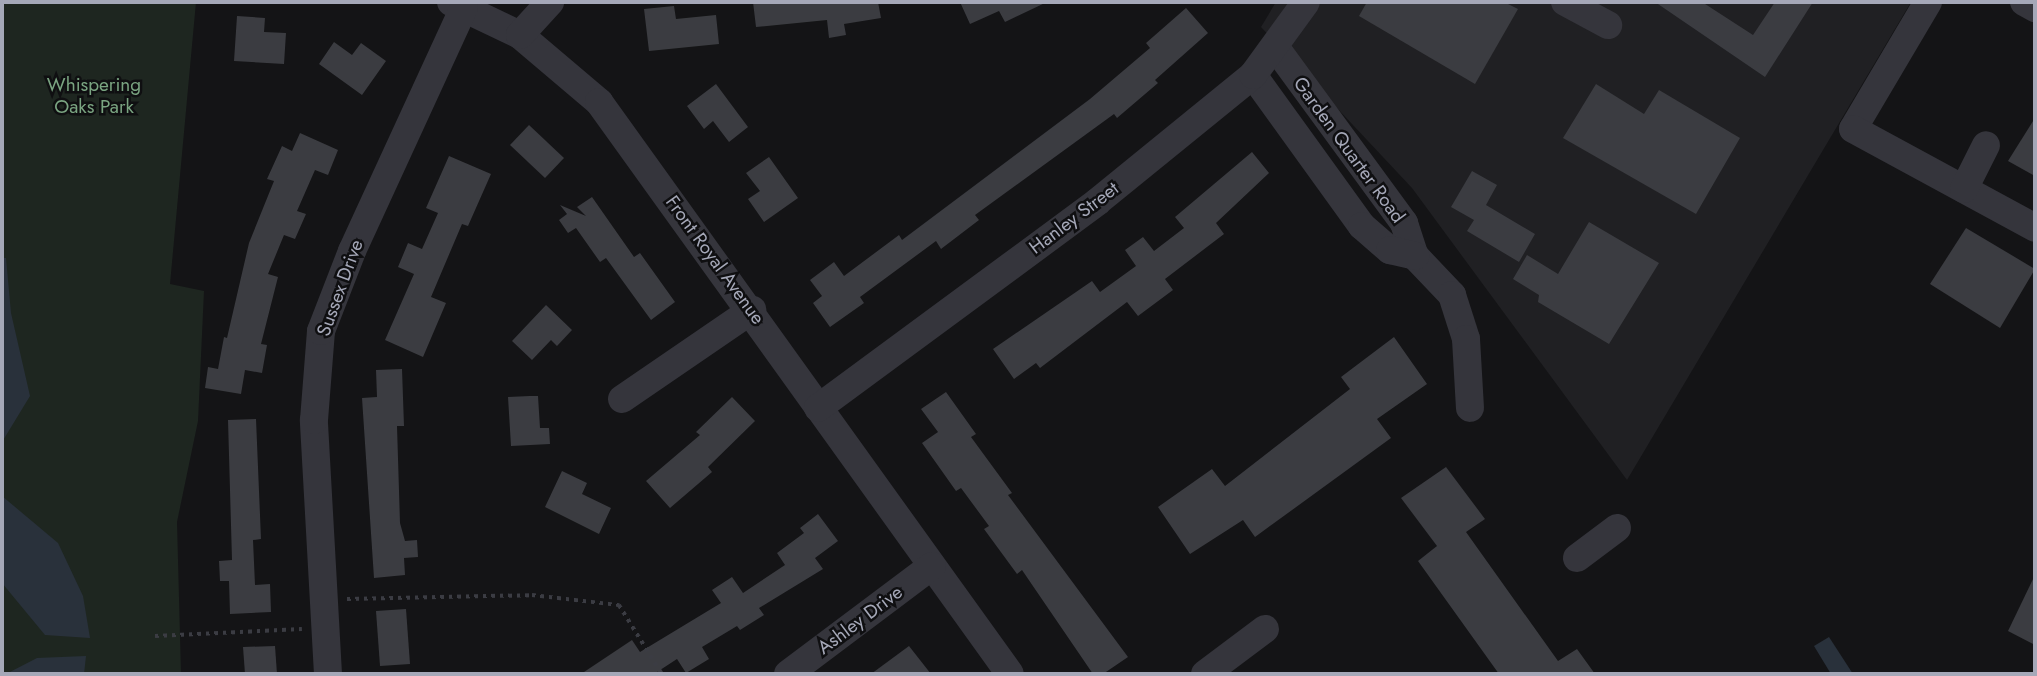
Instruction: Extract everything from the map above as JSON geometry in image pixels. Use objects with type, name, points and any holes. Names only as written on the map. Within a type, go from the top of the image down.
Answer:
[{"type":"street","points":[[520,35],[550,2]]},
{"type":"street","name":"Hanley Street","points":[[817,408],[1097,202],[1254,75],[1276,48],[1306,2]]},
{"type":"street","points":[[1565,2],[1608,25]]},
{"type":"street","points":[[1928,2],[1853,129],[1964,189],[2032,220]]},
{"type":"street","points":[[2024,2],[2035,8]]},
{"type":"street","name":"Front Royal Avenue","points":[[457,4],[520,35],[599,102],[752,310],[817,408],[1010,674]]},
{"type":"street","name":"Sussex Drive","points":[[328,674],[314,420],[321,331],[457,4]]},
{"type":"street","name":"Garden Quarter Road","points":[[1276,48],[1404,223],[1415,256],[1452,295],[1466,339],[1470,408]]},
{"type":"street","name":"Garden Quarter Road","points":[[1254,75],[1362,226],[1390,250],[1415,256]]},
{"type":"street","points":[[1964,189],[1986,145]]},
{"type":"street","points":[[622,399],[752,310]]},
{"type":"street","points":[[1577,558],[1617,528]]},
{"type":"street","name":"Ashley Drive","points":[[788,674],[932,566]]},
{"type":"street","points":[[1205,674],[1265,629]]},
{"type":"path","points":[[155,636],[324,614],[532,595],[620,605],[662,674]]},
{"type":"shaded area","points":[[1276,2],[1911,2],[1627,480],[1412,188],[1261,27]]},
{"type":"shaded area","points":[[2,258],[6,258],[11,313],[30,396],[2,442]]},
{"type":"shaded area","points":[[2,496],[58,543],[83,596],[90,638],[45,635],[2,583]]},
{"type":"shaded area","points":[[1829,637],[1853,674],[1831,674],[1814,646]]},
{"type":"shaded area","points":[[86,656],[84,674],[6,674],[37,658]]},
{"type":"green space","name":"Whispering Oaks Park","points":[[2,2],[196,2],[170,284],[204,291],[198,421],[177,522],[181,674],[2,674]]},
{"type":"building","points":[[753,2],[878,2],[881,18],[844,24],[846,35],[829,38],[827,20],[756,27]]},
{"type":"building","points":[[960,2],[1047,2],[1005,22],[999,11],[970,24]]},
{"type":"building","points":[[1367,2],[1504,2],[1518,9],[1475,84],[1359,16]]},
{"type":"building","points":[[1655,2],[1702,2],[1753,35],[1775,2],[1813,2],[1765,77]]},
{"type":"building","points":[[674,6],[676,19],[716,15],[719,44],[649,51],[644,9]]},
{"type":"building","points":[[1186,8],[1208,33],[1155,80],[1158,83],[1117,118],[1114,114],[975,215],[979,220],[941,249],[936,241],[860,297],[864,303],[830,327],[813,303],[822,296],[810,280],[834,262],[844,276],[899,235],[902,240],[1090,99],[1150,48],[1146,43]]},
{"type":"building","points":[[237,16],[265,18],[264,32],[286,33],[284,64],[234,61]]},
{"type":"building","points":[[334,42],[352,55],[361,43],[386,61],[362,95],[319,64]]},
{"type":"building","points":[[716,84],[748,127],[729,142],[713,121],[704,129],[687,106]]},
{"type":"building","points":[[1596,84],[1644,114],[1659,90],[1740,138],[1696,214],[1563,138]]},
{"type":"building","points":[[2035,118],[2035,176],[2008,161]]},
{"type":"building","points":[[529,125],[564,158],[545,178],[510,145]]},
{"type":"building","points":[[300,133],[338,150],[328,175],[315,170],[297,211],[306,214],[295,239],[284,235],[268,274],[278,277],[261,344],[267,345],[262,373],[245,370],[241,394],[205,388],[208,367],[218,369],[249,243],[274,181],[267,179],[282,146],[292,151]]},
{"type":"building","points":[[1252,152],[1269,173],[1216,223],[1224,234],[1165,279],[1173,290],[1138,316],[1127,302],[1040,368],[1036,363],[1014,379],[993,349],[1092,281],[1100,292],[1136,266],[1125,250],[1143,237],[1154,251],[1184,228],[1175,217]]},
{"type":"building","points":[[449,156],[491,174],[468,226],[462,224],[431,297],[446,303],[423,357],[385,340],[414,274],[398,267],[408,243],[422,249],[438,213],[426,208]]},
{"type":"building","points":[[769,157],[798,198],[764,222],[748,199],[760,191],[746,173]]},
{"type":"building","points":[[1472,171],[1497,185],[1486,205],[1535,234],[1519,262],[1467,231],[1474,220],[1451,207]]},
{"type":"building","points":[[592,197],[634,257],[640,253],[675,302],[651,320],[606,258],[600,262],[576,228],[568,233],[559,220],[567,214],[560,205],[586,216],[577,207]]},
{"type":"building","points":[[1589,222],[1659,263],[1609,344],[1538,302],[1539,295],[1513,279],[1527,255],[1558,274]]},
{"type":"building","points":[[1966,228],[2035,269],[2000,328],[1930,284]]},
{"type":"building","points":[[546,305],[572,330],[557,346],[551,340],[532,360],[512,341]]},
{"type":"building","points":[[1394,337],[1427,384],[1377,419],[1391,438],[1255,537],[1243,520],[1190,554],[1158,507],[1212,469],[1225,486],[1350,389],[1341,377]]},
{"type":"building","points":[[402,369],[404,426],[397,426],[400,523],[405,541],[417,540],[418,557],[404,558],[405,575],[374,578],[362,398],[377,397],[376,370]]},
{"type":"building","points":[[946,392],[976,434],[971,437],[1012,493],[1008,495],[1128,657],[1103,674],[1093,674],[1022,570],[1017,574],[984,529],[989,526],[961,488],[956,491],[922,443],[938,432],[921,409]]},
{"type":"building","points":[[538,396],[540,428],[549,428],[550,444],[511,446],[508,397]]},
{"type":"building","points":[[732,397],[755,421],[708,467],[712,472],[670,508],[646,481],[700,435],[696,432]]},
{"type":"building","points":[[256,419],[261,539],[253,540],[255,585],[270,584],[271,612],[230,614],[229,581],[220,581],[219,561],[232,560],[228,420]]},
{"type":"building","points":[[1446,467],[1485,519],[1466,532],[1558,661],[1577,649],[1595,674],[1499,674],[1418,561],[1437,546],[1401,498]]},
{"type":"building","points":[[562,471],[587,483],[582,494],[611,508],[599,534],[545,507]]},
{"type":"building","points":[[818,514],[838,541],[815,558],[823,569],[759,608],[764,615],[740,630],[737,626],[702,647],[709,659],[686,673],[677,659],[654,674],[581,674],[632,640],[640,652],[721,603],[712,590],[732,577],[743,593],[785,565],[777,553],[804,533],[800,528]]},
{"type":"building","points":[[2035,575],[2035,645],[2008,631]]},
{"type":"building","points":[[406,609],[410,664],[380,666],[376,611]]},
{"type":"building","points":[[275,646],[277,674],[245,674],[243,647]]},
{"type":"building","points":[[909,646],[931,674],[871,674]]}]
